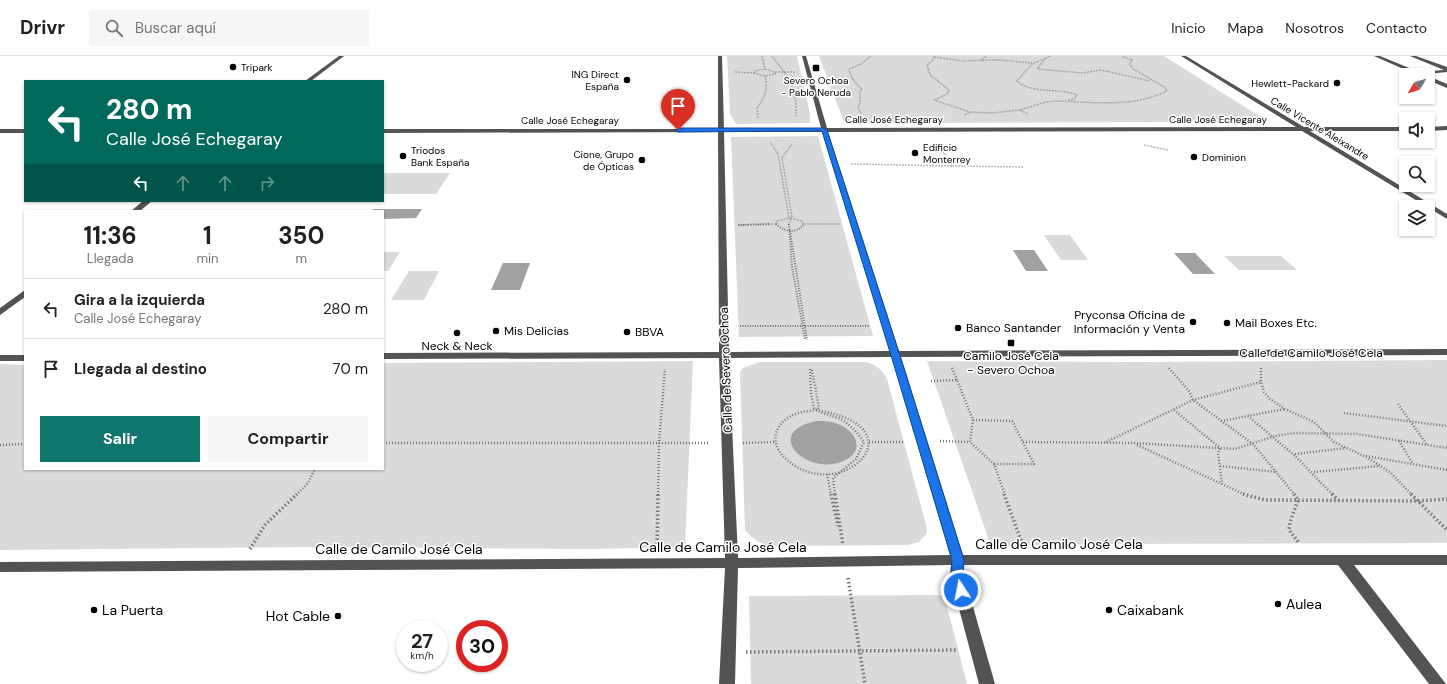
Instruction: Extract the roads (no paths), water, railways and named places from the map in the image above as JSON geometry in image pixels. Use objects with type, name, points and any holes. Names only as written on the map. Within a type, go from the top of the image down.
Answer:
[{"type":"street","points":[[309,80],[342,56]]},
{"type":"street","name":"Calle de Severo Ochoa","points":[[720,56],[724,354],[732,563],[728,684]]},
{"type":"street","points":[[804,56],[834,163],[958,560],[957,575],[987,684]]},
{"type":"street","name":"Calle Vicente Aleixandre","points":[[1183,56],[1447,217]]},
{"type":"street","points":[[1376,56],[1404,68]]},
{"type":"street","points":[[1412,56],[1447,70]]},
{"type":"street","points":[[1428,56],[1447,64]]},
{"type":"street","points":[[1435,72],[1447,70]]},
{"type":"street","points":[[1435,81],[1447,86]]},
{"type":"street","points":[[1435,128],[1447,128]]},
{"type":"street","name":"Calle José Echegaray","points":[[384,131],[1399,129]]},
{"type":"street","points":[[0,132],[24,131]]},
{"type":"street","points":[[136,210],[147,202]]},
{"type":"street","points":[[0,312],[24,294]]},
{"type":"street","name":"Calle de Camilo José Cela","points":[[384,356],[1447,352]]},
{"type":"street","points":[[0,358],[24,358]]},
{"type":"street","name":"Calle de Camilo José Cela","points":[[0,567],[732,563],[958,560],[1447,560]]},
{"type":"street","points":[[1342,560],[1438,684]]},
{"type":"place","name":"Tripark","points":[[233,67]]},
{"type":"place","name":"Severo Ochoa - Pablo Neruda","points":[[816,68]]},
{"type":"place","name":"ING Direct España","points":[[627,80]]},
{"type":"place","name":"Hewlett-Packard","points":[[1337,83]]},
{"type":"place","name":"Edificio Monterrey","points":[[915,153]]},
{"type":"place","name":"Triodos Bank España","points":[[403,156]]},
{"type":"place","name":"Dominion","points":[[1194,157]]},
{"type":"place","name":"Cione, Grupo de Ópticas","points":[[642,160]]},
{"type":"place","name":"Pryconsa Oficina de Información y Venta","points":[[1193,322]]},
{"type":"place","name":"Mail Boxes Etc.","points":[[1227,323]]},
{"type":"place","name":"Banco Santander","points":[[958,328]]},
{"type":"place","name":"Mis Delicias","points":[[496,331]]},
{"type":"place","name":"BBVA","points":[[627,332]]},
{"type":"place","name":"Neck & Neck","points":[[457,333]]},
{"type":"place","name":"Camilo José Cela - Severo Ochoa","points":[[1011,343]]},
{"type":"place","name":"Aulea","points":[[1278,604]]},
{"type":"place","name":"La Puerta","points":[[94,610]]},
{"type":"place","name":"Caixabank","points":[[1109,610]]},
{"type":"place","name":"Hot Cable","points":[[338,616]]}]
